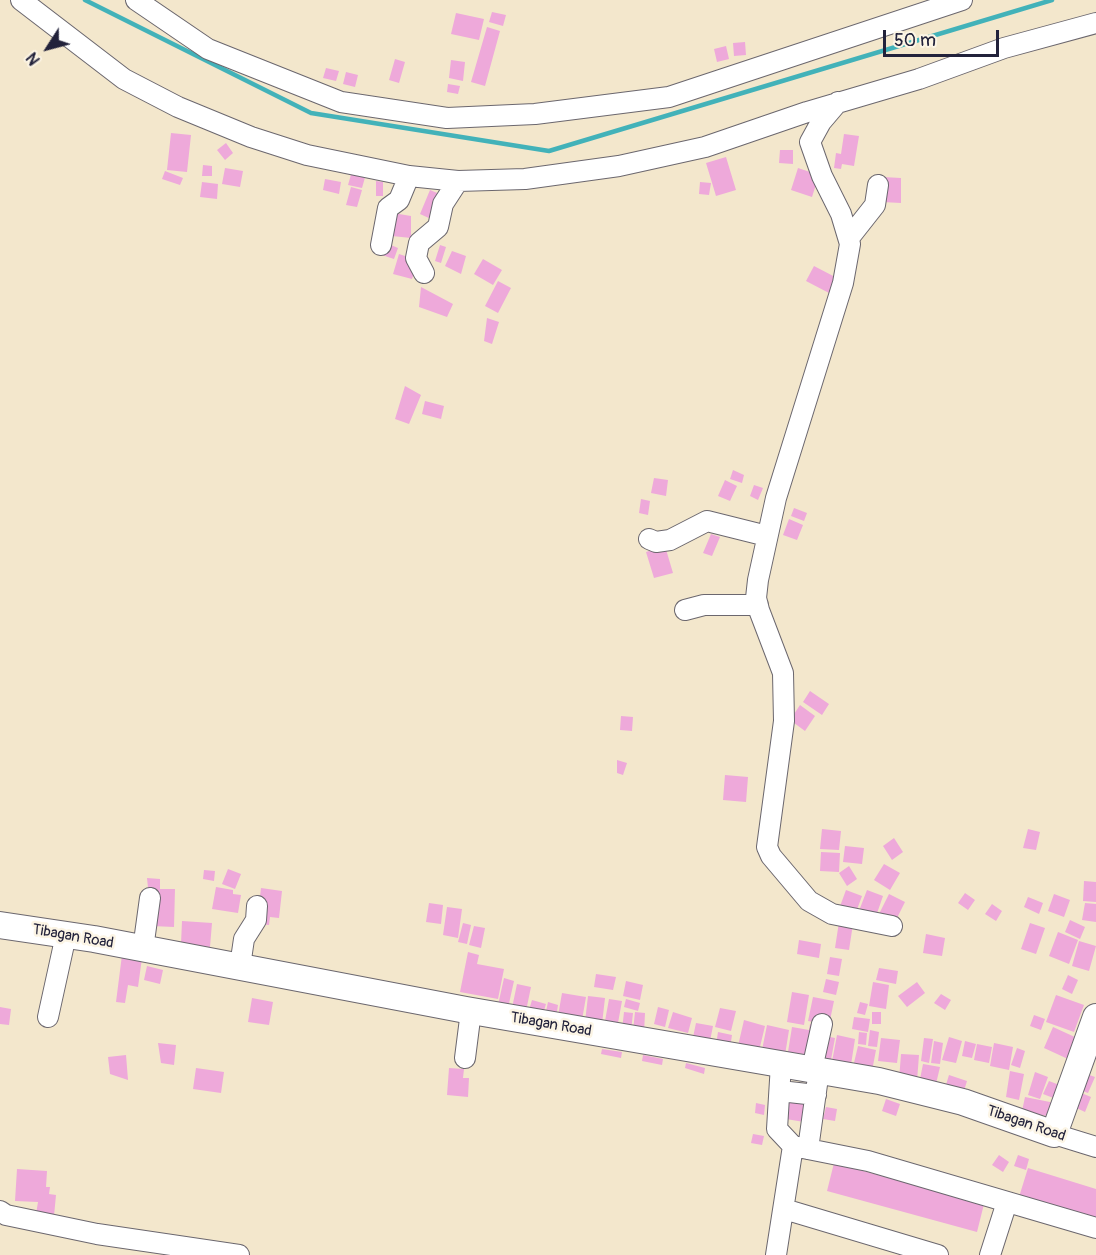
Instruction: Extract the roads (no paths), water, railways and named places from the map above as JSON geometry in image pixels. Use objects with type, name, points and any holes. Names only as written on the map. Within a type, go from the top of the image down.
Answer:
[{"type":"main road","name":"Tibagan Road","points":[[0,925],[240,966],[471,1011],[782,1064],[816,1078],[879,1081],[963,1102],[1054,1134]]},
{"type":"main road","points":[[1054,1134],[1092,1045],[1096,1017]]},
{"type":"street","points":[[21,0],[124,79],[178,107],[251,137],[307,155],[409,176],[458,181],[525,179],[619,166],[705,147],[838,102],[919,79],[1004,48],[1096,23]]},
{"type":"street","points":[[136,0],[208,49],[341,102],[447,118],[535,114],[669,97],[962,0]]},
{"type":"street","points":[[838,102],[821,122],[810,142],[849,238],[843,283],[791,446],[758,580],[758,605],[783,673],[784,721],[768,836],[768,852],[809,901],[832,914],[892,926]]},
{"type":"street","points":[[381,245],[388,208],[399,200],[409,176]]},
{"type":"street","points":[[424,273],[416,258],[418,243],[438,227],[443,204],[458,181]]},
{"type":"street","points":[[849,238],[871,212],[879,193],[878,185]]},
{"type":"street","points":[[649,539],[656,542],[670,540],[707,521],[767,536]]},
{"type":"street","points":[[685,610],[704,605],[758,605]]},
{"type":"street","points":[[142,949],[150,898]]},
{"type":"street","points":[[240,966],[244,939],[256,920],[257,906]]},
{"type":"street","points":[[48,1017],[66,935]]},
{"type":"street","points":[[465,1058],[471,1011]]},
{"type":"street","points":[[776,1255],[784,1209],[816,1078],[822,1024]]},
{"type":"street","points":[[782,1064],[777,1129],[800,1148],[868,1161],[1096,1228]]},
{"type":"street","points":[[780,1091],[816,1078]]},
{"type":"street","name":"Tibagan Road","points":[[1054,1134],[1096,1147]]},
{"type":"street","points":[[990,1255],[1007,1202]]},
{"type":"street","points":[[784,1209],[938,1255]]},
{"type":"street","points":[[0,1211],[6,1215],[97,1234],[239,1255]]},
{"type":"waterway","points":[[85,0],[311,113],[549,151],[1052,0]]}]
